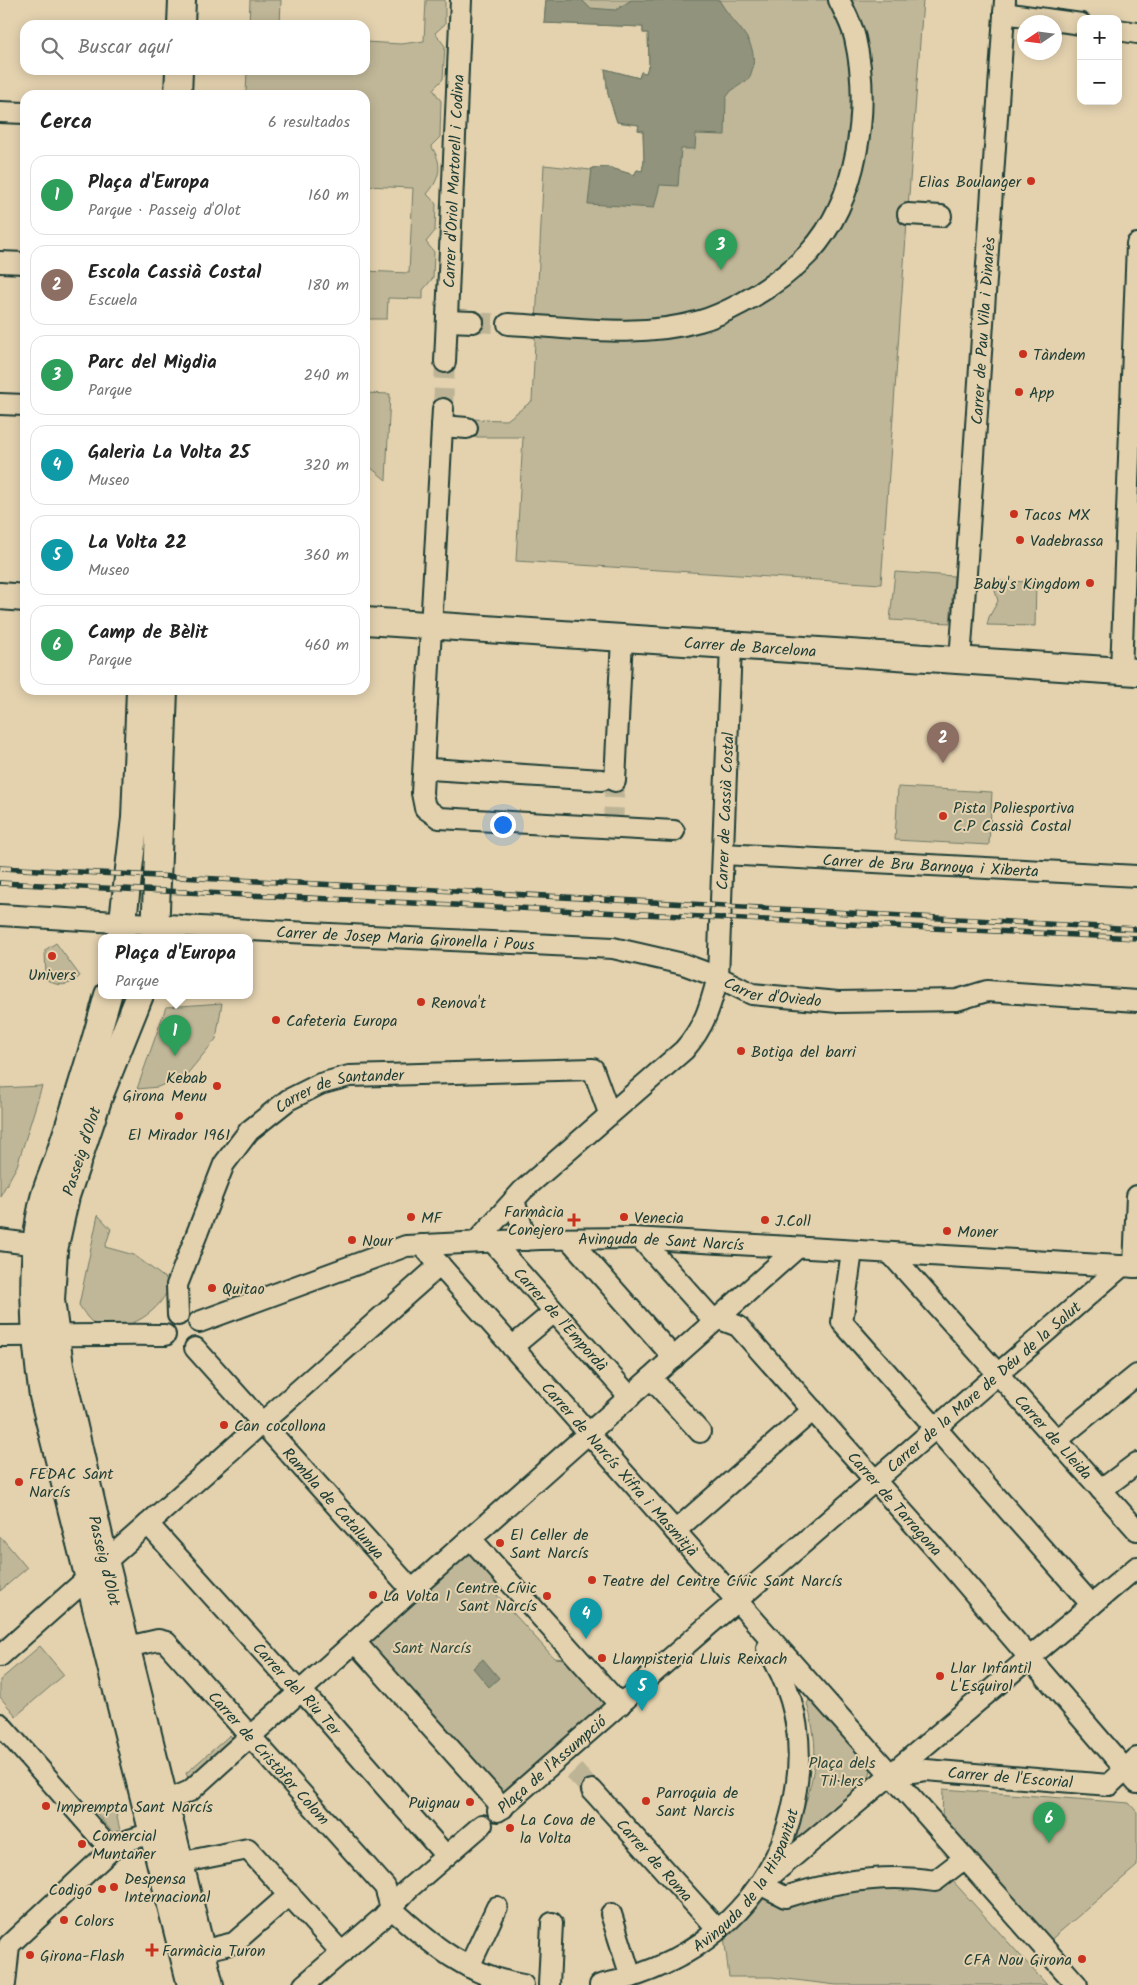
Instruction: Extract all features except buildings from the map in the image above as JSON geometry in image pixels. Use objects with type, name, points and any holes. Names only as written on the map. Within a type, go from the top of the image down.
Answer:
[{"type":"main road","points":[[181,20],[182,0]]},
{"type":"main road","points":[[178,90],[179,75]]},
{"type":"main road","points":[[0,596],[20,598]]},
{"type":"main road","name":"Carrer de Barcelona","points":[[370,622],[1129,672]]},
{"type":"main road","points":[[122,929],[135,818],[140,695]]},
{"type":"main road","points":[[156,930],[164,695]]},
{"type":"main road","name":"Passeig d'Olot","points":[[107,999],[84,1078],[43,1202],[37,1245],[46,1337],[60,1366],[97,1569],[152,1833],[191,1985]]},
{"type":"main road","name":"Passeig d'Olot","points":[[46,1337],[54,1260],[66,1196],[99,1097],[138,999]]},
{"type":"main road","name":"Passeig d'Olot","points":[[97,1569],[127,1647],[210,1985]]},
{"type":"street","name":"Carrer d'Oriol Martorell i Codina","points":[[444,362],[461,0]]},
{"type":"street","points":[[508,324],[616,331],[649,330],[702,321],[727,311],[769,288],[809,253],[836,210],[849,181],[859,136],[862,93],[859,63],[855,37],[839,0]]},
{"type":"street","points":[[1005,6],[1077,23]]},
{"type":"street","name":"Carrer de Pau Vila i Dinarès","points":[[960,660],[1005,6]]},
{"type":"street","points":[[1122,31],[1137,33]]},
{"type":"street","points":[[0,112],[20,113]]},
{"type":"street","points":[[908,214],[941,216]]},
{"type":"street","points":[[1129,672],[1137,244]]},
{"type":"street","points":[[0,262],[20,263]]},
{"type":"street","points":[[447,321],[473,322]]},
{"type":"street","points":[[0,404],[20,406]]},
{"type":"street","points":[[467,428],[442,417],[433,626],[422,793],[425,808],[439,818],[674,831]]},
{"type":"street","points":[[430,769],[608,780],[622,638]]},
{"type":"street","name":"Carrer de Cassià Costal","points":[[718,977],[731,646]]},
{"type":"street","name":"Carrer de Bru Barnoya i Xiberta","points":[[723,854],[1137,876]]},
{"type":"street","name":"Carrer de Josep Maria Gironella i Pous","points":[[0,915],[122,929],[250,930],[613,948],[683,964],[718,977]]},
{"type":"street","name":"Carrer d'Oviedo","points":[[484,1242],[514,1200],[609,1113],[684,1050],[700,1033],[709,1011],[718,977],[752,994],[838,1002],[957,1000],[987,991],[1137,1001]]},
{"type":"street","name":"Carrer de Santander","points":[[178,1315],[177,1286],[227,1159],[239,1142],[262,1119],[304,1091],[349,1076],[593,1069],[609,1113]]},
{"type":"street","points":[[1131,1267],[1137,1196]]},
{"type":"street","points":[[514,1200],[526,1240]]},
{"type":"street","points":[[569,1239],[674,1358]]},
{"type":"street","name":"Avinguda de Sant Narcís","points":[[199,1322],[406,1246],[422,1245],[526,1240],[641,1239],[1131,1267]]},
{"type":"street","name":"Carrer de Tarragona","points":[[641,1239],[709,1315],[738,1326],[1029,1658],[1133,1770]]},
{"type":"street","points":[[0,1240],[37,1245]]},
{"type":"street","name":"Carrer de l'Empordà","points":[[484,1242],[554,1312],[630,1397]]},
{"type":"street","name":"Carrer de Narcís Xifra i Masmitjà","points":[[422,1245],[1077,1985]]},
{"type":"street","points":[[164,1802],[190,1791],[412,1590],[797,1248]]},
{"type":"street","points":[[852,1251],[842,1322],[1092,1605]]},
{"type":"street","name":"Carrer de Lleida","points":[[890,1253],[1137,1530]]},
{"type":"street","points":[[0,1656],[440,1265]]},
{"type":"street","name":"Carrer de la Mare de Déu de la Salut","points":[[642,1683],[738,1602],[998,1375],[1131,1267]]},
{"type":"street","points":[[512,1347],[554,1312]]},
{"type":"street","points":[[178,1315],[191,1316],[199,1322],[202,1336],[195,1348],[184,1352],[177,1350],[168,1343],[165,1335],[168,1323],[178,1315]]},
{"type":"street","points":[[1,1337],[46,1337],[82,1334],[165,1335]]},
{"type":"street","name":"Rambla de Catalunya","points":[[195,1348],[412,1590]]},
{"type":"street","points":[[1057,1440],[1137,1374]]},
{"type":"street","points":[[651,1378],[700,1432]]},
{"type":"street","points":[[675,1531],[813,1410]]},
{"type":"street","points":[[1105,1494],[1137,1463]]},
{"type":"street","name":"Carrer del Riu Ter","points":[[148,1524],[301,1692],[446,1856]]},
{"type":"street","name":"Plaça de l'Assumpció","points":[[355,1642],[500,1810],[568,1764],[623,1702],[471,1539]]},
{"type":"street","points":[[965,1858],[935,1881],[893,1876],[873,1878],[823,1886],[785,1897],[760,1884],[1137,1567]]},
{"type":"street","name":"Avinguda de la Hispanitat","points":[[600,1985],[631,1977],[674,1960],[718,1930],[737,1913],[760,1884],[782,1846],[791,1818],[799,1772],[798,1726],[788,1689],[775,1661],[738,1602]]},
{"type":"street","name":"Carrer de Cristòfor Colom","points":[[127,1647],[158,1640],[166,1642],[385,1887],[391,1908]]},
{"type":"street","points":[[0,1724],[111,1850]]},
{"type":"street","name":"Carrer de l'Escorial","points":[[891,1775],[926,1770],[1108,1784],[1133,1770]]},
{"type":"street","name":"Carrer de Roma","points":[[592,1790],[718,1930]]},
{"type":"street","points":[[304,1985],[391,1908],[407,1890],[482,1825]]},
{"type":"street","points":[[6,1984],[10,1945],[111,1850],[129,1840],[152,1833]]},
{"type":"street","points":[[179,1863],[248,1849],[342,1953]]},
{"type":"street","points":[[201,1951],[234,1943],[290,1894]]},
{"type":"street","points":[[469,1967],[497,1907]]},
{"type":"street","points":[[391,1908],[435,1947],[469,1967],[492,1978],[523,1985]]},
{"type":"street","points":[[611,1914],[631,1977]]},
{"type":"street","points":[[549,1985],[552,1923]]},
{"type":"green space","points":[[250,0],[281,0],[280,20],[249,20]]},
{"type":"green space","points":[[426,0],[445,0],[445,24],[435,33],[445,46],[443,79],[433,89],[441,101],[440,137],[431,146],[439,164],[439,170],[432,188],[427,194],[436,204],[435,231],[426,242],[434,252],[433,278],[423,290],[423,299],[388,298],[387,319],[370,319],[370,271],[409,273],[413,188],[370,186],[370,90],[246,90],[247,75],[370,75],[370,42],[401,44],[424,41]]},
{"type":"green space","points":[[546,0],[923,0],[881,584],[516,561],[523,437],[466,437],[468,419],[507,420],[532,401],[544,165],[591,170],[592,168],[607,167],[634,175],[637,170],[642,171],[644,162],[643,131],[638,130],[639,125],[617,122],[608,94],[605,69],[639,78],[641,72],[646,73],[649,64],[648,33],[643,33],[643,27],[544,23]]},
{"type":"green space","points":[[370,393],[390,394],[386,480],[370,467]]},
{"type":"green space","points":[[895,572],[954,576],[950,623],[890,620]]},
{"type":"green space","points":[[992,581],[1036,582],[1035,626],[987,625],[989,617],[998,601]]},
{"type":"green space","name":"Pista Poliesportiva C.P Cassià Costal","points":[[898,787],[992,792],[989,845],[895,840]]},
{"type":"green space","points":[[56,943],[80,976],[64,985],[55,984],[46,979],[45,950]]},
{"type":"green space","points":[[222,1003],[216,1039],[187,1074],[158,1087],[137,1089],[166,1007]]},
{"type":"green space","points":[[42,1086],[17,1166],[0,1196],[0,1088]]},
{"type":"green space","points":[[98,1215],[111,1229],[105,1247],[134,1255],[170,1282],[167,1292],[152,1311],[131,1324],[120,1327],[97,1325],[89,1319],[79,1305]]},
{"type":"green space","points":[[1,1537],[27,1568],[0,1591],[0,1539]]},
{"type":"green space","name":"Sant Narcís","points":[[471,1552],[498,1583],[496,1594],[554,1658],[565,1659],[606,1704],[503,1796],[368,1643]]},
{"type":"green space","points":[[40,1646],[64,1675],[16,1716],[0,1697],[0,1680]]},
{"type":"green space","name":"Plaça dels Til·lers","points":[[812,1694],[872,1764],[868,1784],[809,1834],[796,1837],[810,1787],[815,1757],[812,1724],[807,1704]]},
{"type":"green space","points":[[230,1735],[238,1744],[191,1786],[186,1773]]},
{"type":"green space","points":[[943,1789],[1129,1803],[1137,1812],[1137,1866],[1048,1942],[942,1820]]},
{"type":"green space","points":[[114,1805],[120,1830],[113,1833],[94,1810]]},
{"type":"green space","points":[[951,1879],[1047,1985],[836,1985],[771,1977],[729,1977],[724,1936],[760,1895],[824,1894]]},
{"type":"shaded area","points":[[546,0],[582,0],[590,8],[616,10],[631,0],[719,0],[746,36],[751,46],[753,66],[749,79],[731,91],[726,98],[725,135],[696,134],[695,149],[681,149],[678,186],[660,185],[654,208],[588,204],[592,168],[608,167],[634,175],[637,170],[642,171],[644,162],[643,131],[638,130],[639,125],[617,122],[608,94],[605,69],[639,78],[641,72],[646,73],[649,64],[648,33],[643,33],[643,27],[544,23]]},
{"type":"shaded area","points":[[483,1659],[499,1678],[489,1687],[473,1668]]},
{"type":"tunnel","points":[[473,322],[508,324]]},
{"type":"tunnel","points":[[443,409],[445,362]]},
{"type":"tunnel","points":[[613,828],[615,781]]},
{"type":"tunnel","points":[[574,1771],[592,1790]]},
{"type":"railway","points":[[0,868],[1137,929]]},
{"type":"railway","points":[[0,883],[1137,938]]},
{"type":"place","name":"Elias Boulanger","points":[[1031,181]]},
{"type":"place","name":"Parc del Migdia","points":[[721,270]]},
{"type":"place","name":"Tàndem","points":[[1023,354]]},
{"type":"place","name":"App","points":[[1019,392]]},
{"type":"place","name":"Tacos MX","points":[[1014,514]]},
{"type":"place","name":"Vadebrassa","points":[[1020,540]]},
{"type":"place","name":"Baby's Kingdom","points":[[1090,583]]},
{"type":"place","name":"Escola Cassià Costal","points":[[943,763]]},
{"type":"place","name":"Pista Poliesportiva C.P Cassià Costal","points":[[943,816]]},
{"type":"place","name":"Univers","points":[[52,956]]},
{"type":"place","name":"Renova't","points":[[421,1002]]},
{"type":"place","name":"Cafeteria Europa","points":[[276,1020]]},
{"type":"place","name":"Botiga del barri","points":[[741,1051]]},
{"type":"place","name":"Plaça d'Europa","points":[[175,1056]]},
{"type":"place","name":"Kebab Girona Menu","points":[[217,1086]]},
{"type":"place","name":"El Mirador 1961","points":[[179,1116]]},
{"type":"place","name":"MF","points":[[411,1217]]},
{"type":"place","name":"Venecia","points":[[624,1217]]},
{"type":"place","name":"Farmàcia Conejero","points":[[574,1220]]},
{"type":"place","name":"J.Coll","points":[[765,1220]]},
{"type":"place","name":"Moner","points":[[947,1231]]},
{"type":"place","name":"Nour","points":[[352,1240]]},
{"type":"place","name":"Quitao","points":[[212,1288]]},
{"type":"place","name":"Can cocollona","points":[[224,1425]]},
{"type":"place","name":"FEDAC Sant Narcís","points":[[19,1482]]},
{"type":"place","name":"El Celler de Sant Narcís","points":[[500,1543]]},
{"type":"place","name":"Teatre del Centre Cívic Sant Narcís","points":[[592,1580]]},
{"type":"place","name":"La Volta 1","points":[[373,1595]]},
{"type":"place","name":"Centre Cívic Sant Narcís","points":[[547,1596]]},
{"type":"place","name":"Galeria La Volta 25","points":[[586,1639]]},
{"type":"place","name":"Llampisteria Lluis Reixach","points":[[602,1658]]},
{"type":"place","name":"Llar Infantil L'Esquirol","points":[[940,1676]]},
{"type":"place","name":"La Volta 22","points":[[642,1711]]},
{"type":"place","name":"Parroquia de Sant Narcis","points":[[646,1801]]},
{"type":"place","name":"Puignau","points":[[470,1802]]},
{"type":"place","name":"Imprempta Sant Narcís","points":[[46,1806]]},
{"type":"place","name":"La Cova de la Volta","points":[[510,1828]]},
{"type":"place","name":"Camp de Bèlit","points":[[1049,1843]]},
{"type":"place","name":"Comercial Muntaner","points":[[82,1844]]},
{"type":"place","name":"Despensa Internacional","points":[[114,1887]]},
{"type":"place","name":"Codigo","points":[[102,1889]]},
{"type":"place","name":"Colors","points":[[64,1920]]},
{"type":"place","name":"Farmàcia Turon","points":[[152,1950]]},
{"type":"place","name":"Girona-Flash","points":[[30,1955]]},
{"type":"place","name":"CFA Nou Girona","points":[[1082,1959]]}]
